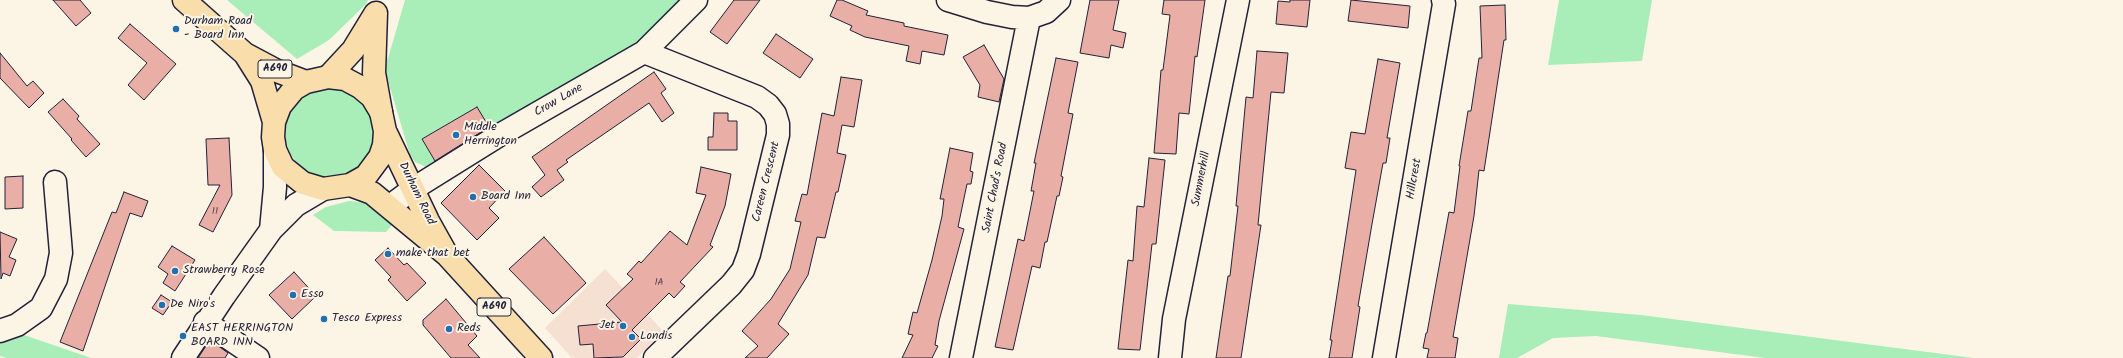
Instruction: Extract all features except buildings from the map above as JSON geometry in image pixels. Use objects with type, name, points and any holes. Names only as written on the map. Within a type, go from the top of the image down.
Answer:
[{"type":"main road","name":"Durham Road","points":[[184,0],[246,54],[277,70],[306,82]]},
{"type":"main road","points":[[328,77],[353,50],[379,7]]},
{"type":"main road","points":[[379,7],[374,73],[383,122]]},
{"type":"main road","name":"Durham Road","points":[[246,54],[262,81],[274,122]]},
{"type":"main road","name":"Durham Road","points":[[447,255],[413,190],[372,97],[360,86],[345,79],[328,77],[306,82],[294,89],[280,106],[274,122],[273,137],[275,150],[283,166],[303,183],[323,189],[350,186],[372,193],[390,206],[447,255],[541,358]]},
{"type":"main road","name":"Durham Road","points":[[350,186],[366,176],[380,158],[384,145],[383,122]]},
{"type":"street","name":"Crow Lane","points":[[390,206],[498,136],[644,52],[696,0]]},
{"type":"street","points":[[948,0],[987,12],[1012,17],[1029,18],[1046,12],[1059,0]]},
{"type":"street","name":"Summerhill","points":[[1170,358],[1174,319],[1238,0]]},
{"type":"street","name":"Hillcrest","points":[[1384,358],[1444,4],[1443,0]]},
{"type":"street","name":"Saint Chad's Road","points":[[961,358],[1029,18]]},
{"type":"street","name":"Careen Crescent","points":[[644,52],[756,97],[768,105],[775,114],[778,124],[778,135],[749,254],[743,270],[732,285],[655,358]]},
{"type":"street","points":[[270,230],[275,187],[275,150]]},
{"type":"street","points":[[0,332],[17,325],[41,308],[56,279],[61,253],[55,182]]},
{"type":"street","points":[[183,358],[205,322],[270,230],[296,205],[323,189]]},
{"type":"street","points":[[205,322],[258,358]]},
{"type":"shaded area","points":[[605,269],[664,332],[637,358],[572,358],[545,328]]},
{"type":"green space","points":[[227,0],[368,0],[366,4],[329,40],[297,59]]},
{"type":"green space","points":[[405,0],[686,0],[646,41],[491,131],[477,107],[422,139],[436,163],[426,167],[415,162],[410,155],[384,67]]},
{"type":"green space","points":[[1559,0],[1652,0],[1642,61],[1548,65]]},
{"type":"green space","points":[[330,87],[347,91],[362,100],[371,115],[375,132],[371,149],[362,164],[347,173],[330,177],[313,173],[298,164],[289,149],[285,132],[289,115],[298,100],[313,91]]},
{"type":"green space","points":[[349,201],[367,203],[381,210],[395,221],[386,232],[334,231],[313,215],[326,207]]},
{"type":"green space","points":[[1508,304],[1641,315],[1974,358],[1765,358],[1596,336],[1553,338],[1517,358],[1499,358]]},
{"type":"green space","points":[[17,325],[24,335],[91,358],[7,358],[0,356],[0,331]]},
{"type":"place","name":"Durham Road - Board Inn","points":[[176,29]]},
{"type":"place","name":"Middle Herrington","points":[[456,135]]},
{"type":"place","name":"Board Inn","points":[[473,197]]},
{"type":"place","name":"make that bet","points":[[388,254]]},
{"type":"place","name":"Strawberry Rose","points":[[175,271]]},
{"type":"place","name":"Esso","points":[[293,295]]},
{"type":"place","name":"De Niro's","points":[[162,305]]},
{"type":"place","name":"Tesco Express","points":[[324,319]]},
{"type":"place","name":"Jet","points":[[623,326]]},
{"type":"place","name":"Reds","points":[[449,329]]},
{"type":"place","name":"EAST HERRINGTON BOARD INN","points":[[183,336]]},
{"type":"place","name":"Londis","points":[[632,337]]}]
